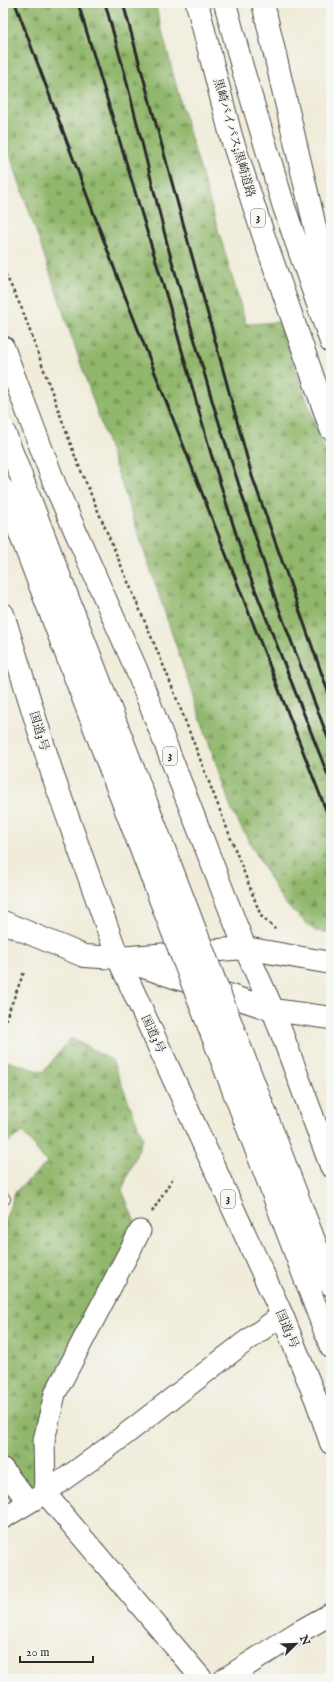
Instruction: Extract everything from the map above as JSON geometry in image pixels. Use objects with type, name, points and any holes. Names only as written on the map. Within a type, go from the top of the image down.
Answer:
[{"type":"main road","points":[[182,3],[232,136]]},
{"type":"main road","name":"黒崎バイパス;黒崎道路","points":[[197,3],[232,136],[263,234],[331,429]]},
{"type":"main road","points":[[225,3],[243,70],[284,207],[331,342]]},
{"type":"main road","points":[[263,3],[331,296]]},
{"type":"main road","name":"3","points":[[3,347],[55,485],[137,671],[244,948],[273,1010],[331,1166]]},
{"type":"main road","points":[[3,429],[331,1285]]},
{"type":"main road","points":[[3,489],[331,1347]]},
{"type":"main road","name":"国道3号","points":[[3,614],[9,652],[118,958],[282,1315],[317,1402],[331,1443]]},
{"type":"main road","points":[[3,922],[84,956],[118,958],[244,948],[331,963]]},
{"type":"main road","points":[[118,958],[273,1010],[331,1018]]},
{"type":"main road","points":[[225,1679],[297,1633],[331,1614]]},
{"type":"street","points":[[36,1498],[44,1440],[55,1394],[140,1231]]},
{"type":"street","points":[[3,1518],[36,1498],[113,1444],[241,1344],[282,1315]]},
{"type":"street","points":[[3,1469],[36,1498],[202,1679]]},
{"type":"lane","points":[[3,1197],[5,1199],[3,1201]]},
{"type":"path","points":[[3,269],[22,309],[76,459],[167,674],[261,916],[280,933],[287,955]]},
{"type":"path","points":[[3,1026],[24,972]]},
{"type":"path","points":[[140,1231],[174,1176]]},
{"type":"green space","points":[[3,3],[155,3],[181,104],[246,324],[279,322],[331,468],[331,933],[315,931],[283,902],[232,811],[3,134]]},
{"type":"green space","points":[[71,1038],[112,1060],[143,1138],[122,1190],[136,1225],[47,1391],[38,1480],[3,1501],[3,1225],[16,1191],[47,1163],[23,1132],[3,1145],[3,1060],[43,1072]]},
{"type":"railway","points":[[15,3],[116,273],[331,823]]},
{"type":"railway","points":[[78,3],[168,301],[211,454],[247,569],[331,783]]},
{"type":"railway","points":[[105,3],[124,71],[169,251],[214,407],[276,601],[331,746]]},
{"type":"railway","points":[[123,3],[252,476],[331,700]]}]
